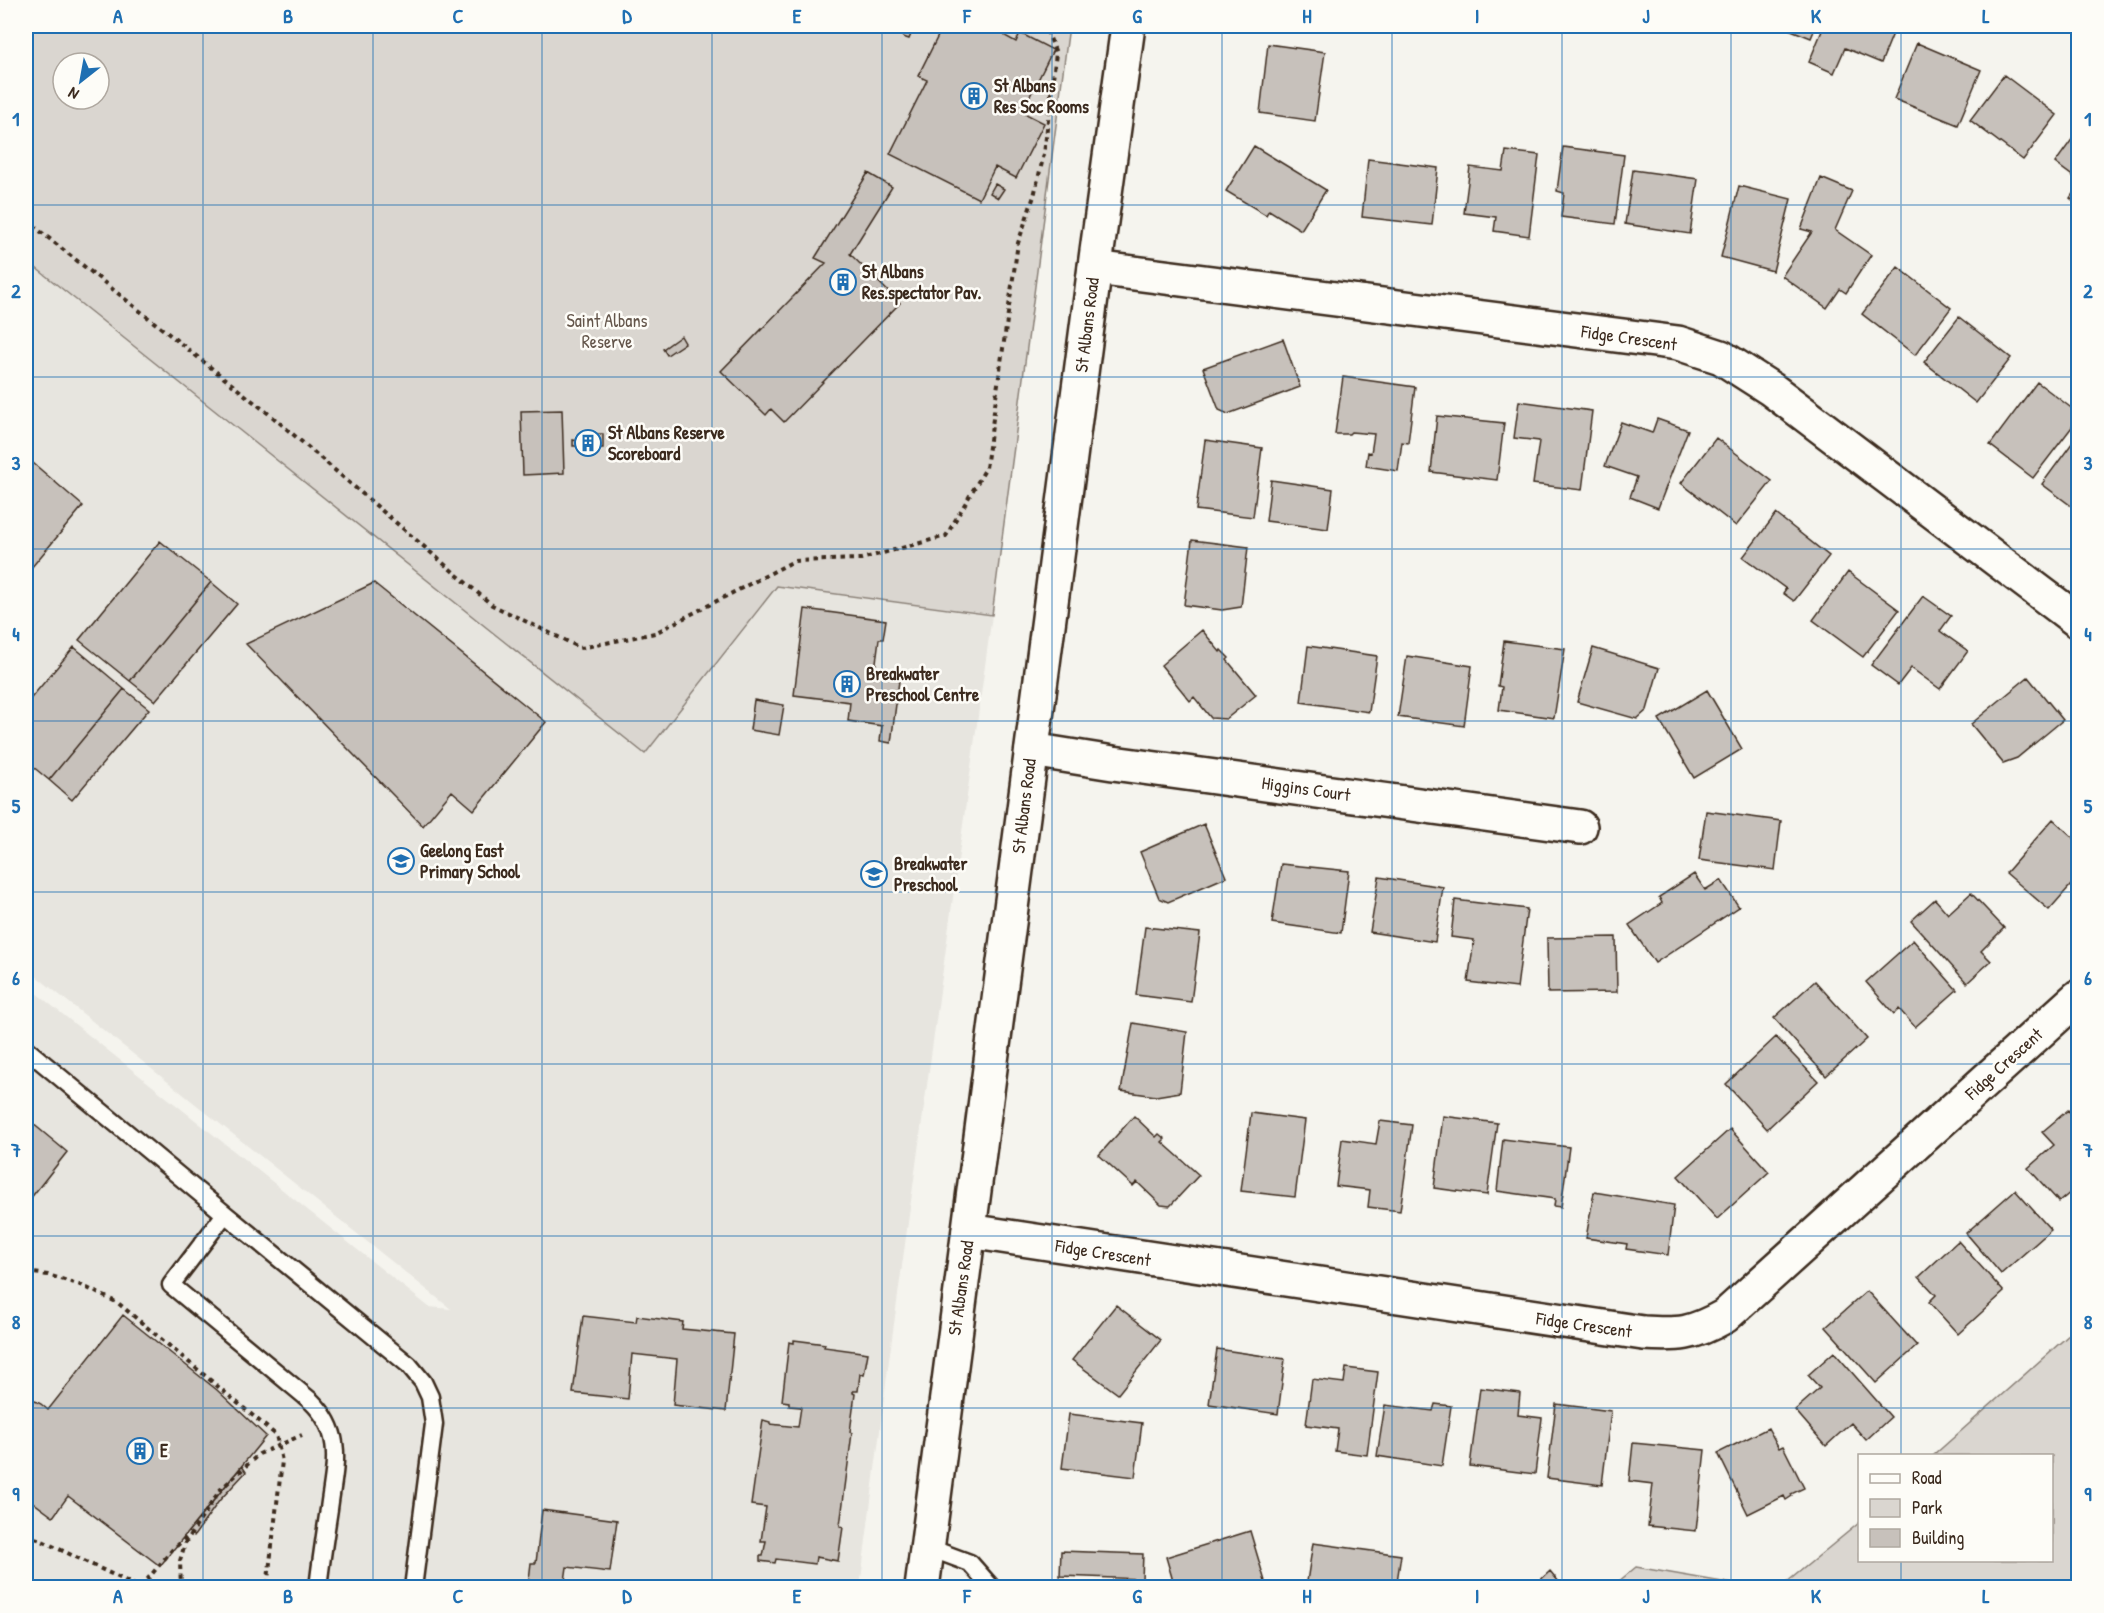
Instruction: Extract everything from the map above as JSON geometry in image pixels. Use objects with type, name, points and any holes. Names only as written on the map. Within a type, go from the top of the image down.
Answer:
[{"type":"street","name":"St Albans Road","points":[[922,1587],[1128,26]]},
{"type":"street","name":"Fidge Crescent","points":[[1095,268],[1678,344],[1721,357],[1771,389],[2079,621]]},
{"type":"street","name":"Higgins Court","points":[[1032,750],[1580,827]]},
{"type":"street","name":"Fidge Crescent","points":[[969,1231],[1643,1334],[1680,1335],[1704,1328],[1725,1316],[2079,997]]},
{"type":"lane","points":[[26,1049],[409,1365],[426,1389],[432,1406],[434,1424],[413,1587]]},
{"type":"lane","points":[[225,1214],[171,1285],[311,1401],[328,1423],[334,1441],[336,1467],[318,1587]]},
{"type":"lane","points":[[927,1546],[970,1563],[992,1587]]},
{"type":"path","points":[[26,220],[274,418],[492,605],[581,648],[654,633],[794,561],[861,559],[946,536],[986,468],[1018,243],[1034,196],[1044,154],[1056,53],[1045,26]]},
{"type":"path","points":[[26,1272],[48,1275],[81,1285],[118,1303],[276,1435],[282,1467],[267,1587]]},
{"type":"path","points":[[181,1587],[180,1561],[189,1536],[220,1490],[260,1454],[328,1423]]},
{"type":"path","points":[[26,1536],[38,1539],[141,1587],[172,1550],[189,1536]]},
{"type":"shaded area","points":[[26,248],[645,754],[776,586],[992,615],[889,1360],[860,1587],[26,1587],[26,985],[429,1307],[451,1309],[26,968]]},
{"type":"green space","name":"Saint Albans Reserve","points":[[26,26],[1069,26],[992,615],[777,586],[645,754],[26,260]]},
{"type":"green space","points":[[2078,1327],[2078,1587],[1781,1587],[1858,1524],[1858,1562],[2053,1562],[2053,1454],[1935,1454]]},
{"type":"green space","points":[[1636,1567],[1751,1587],[1612,1587]]},
{"type":"building","name":"St Albans Res Soc Rooms","points":[[943,26],[1008,26],[1005,36],[1016,42],[1020,33],[1053,50],[1022,112],[1044,123],[1016,178],[995,167],[979,199],[890,154],[927,80],[918,76]]},
{"type":"building","points":[[1781,26],[1816,26],[1811,38]]},
{"type":"building","points":[[1824,26],[1896,26],[1881,63],[1845,48],[1834,73],[1809,62]]},
{"type":"building","points":[[905,29],[912,32],[909,39],[903,37]]},
{"type":"building","points":[[1917,43],[1981,70],[1958,125],[1894,99]]},
{"type":"building","points":[[1268,44],[1325,52],[1315,121],[1260,113]]},
{"type":"building","points":[[2004,75],[2057,115],[2023,160],[1970,120]]},
{"type":"building","points":[[2078,131],[2078,180],[2055,163]]},
{"type":"building","points":[[1254,146],[1326,190],[1301,230],[1269,210],[1266,215],[1226,191]]},
{"type":"building","points":[[1563,147],[1624,155],[1615,224],[1561,217],[1564,193],[1557,191]]},
{"type":"building","points":[[1506,151],[1539,155],[1529,236],[1494,231],[1496,217],[1464,213],[1470,167],[1503,171]]},
{"type":"building","points":[[1368,159],[1438,168],[1432,225],[1362,217]]},
{"type":"building","points":[[1633,170],[1698,179],[1690,234],[1625,224]]},
{"type":"building","name":"St Albans Res.spectator Pav.","points":[[868,173],[892,187],[850,254],[900,303],[784,422],[771,409],[766,415],[721,371],[826,263],[815,258]]},
{"type":"building","points":[[1821,178],[1852,191],[1835,230],[1871,255],[1846,293],[1840,289],[1827,308],[1782,276],[1812,232],[1801,229]]},
{"type":"building","points":[[995,184],[1004,189],[998,198],[990,193]]},
{"type":"building","points":[[1739,186],[1791,199],[1773,271],[1721,257]]},
{"type":"building","points":[[2078,186],[2078,205],[2070,198]]},
{"type":"building","points":[[1898,267],[1951,308],[1915,355],[1862,314]]},
{"type":"building","points":[[1959,317],[2011,358],[1976,403],[1924,362]]},
{"type":"building","points":[[681,336],[685,343],[667,355],[663,349]]},
{"type":"building","points":[[1283,339],[1300,387],[1228,414],[1219,410],[1203,368]]},
{"type":"building","points":[[1343,377],[1415,387],[1408,443],[1402,442],[1398,471],[1366,466],[1374,434],[1351,432],[1335,434]]},
{"type":"building","points":[[2037,382],[2078,413],[2078,419],[2033,478],[1990,445]]},
{"type":"building","points":[[1519,401],[1592,411],[1582,490],[1533,484],[1539,441],[1514,438]]},
{"type":"building","points":[[562,410],[564,473],[523,475],[521,411]]},
{"type":"building","points":[[1437,416],[1504,423],[1497,480],[1431,472]]},
{"type":"building","points":[[1657,419],[1688,430],[1658,508],[1630,497],[1637,477],[1605,466],[1621,422],[1652,433]]},
{"type":"building","name":"St Albans Reserve Scoreboard","points":[[578,434],[603,434],[603,448],[573,446],[573,440],[578,441]]},
{"type":"building","points":[[2078,435],[2078,511],[2042,484]]},
{"type":"building","points":[[1716,438],[1772,481],[1736,526],[1681,483]]},
{"type":"building","points":[[1205,440],[1262,448],[1253,517],[1196,510]]},
{"type":"building","points":[[26,457],[83,506],[26,574]]},
{"type":"building","points":[[1271,480],[1333,489],[1328,529],[1266,521]]},
{"type":"building","points":[[1776,514],[1829,556],[1794,601],[1783,593],[1786,589],[1743,557]]},
{"type":"building","points":[[1192,540],[1248,547],[1241,607],[1222,610],[1184,605]]},
{"type":"building","points":[[160,541],[211,582],[130,681],[79,640]]},
{"type":"building","points":[[1848,572],[1899,610],[1863,657],[1813,620]]},
{"type":"building","points":[[211,582],[237,604],[155,701],[130,681]]},
{"type":"building","points":[[374,583],[546,722],[474,810],[452,791],[423,826],[246,644]]},
{"type":"building","points":[[1923,596],[1951,616],[1940,631],[1968,651],[1940,689],[1911,668],[1898,685],[1871,665]]},
{"type":"building","name":"Breakwater Preschool Centre","points":[[805,609],[886,620],[883,639],[879,639],[875,670],[900,673],[891,743],[880,741],[882,726],[848,721],[850,702],[794,695]]},
{"type":"building","points":[[1202,630],[1220,652],[1221,650],[1229,658],[1227,660],[1256,695],[1226,719],[1211,718],[1194,697],[1190,701],[1161,665]]},
{"type":"building","points":[[1504,641],[1565,649],[1554,718],[1499,710],[1502,687],[1498,686]]},
{"type":"building","points":[[1308,646],[1377,656],[1369,712],[1301,702]]},
{"type":"building","points":[[74,647],[124,689],[49,780],[26,761],[26,704]]},
{"type":"building","points":[[1593,648],[1659,668],[1647,710],[1637,719],[1577,702]]},
{"type":"building","points":[[1407,656],[1472,666],[1464,726],[1398,717]]},
{"type":"building","points":[[2028,677],[2063,720],[2017,758],[2003,763],[1971,724]]},
{"type":"building","points":[[124,689],[149,709],[72,800],[49,780]]},
{"type":"building","points":[[1707,690],[1742,749],[1694,778],[1659,719]]},
{"type":"building","points":[[754,700],[784,705],[779,735],[750,730]]},
{"type":"building","points":[[1706,811],[1781,821],[1775,870],[1699,860]]},
{"type":"building","points":[[2053,819],[2078,842],[2078,877],[2049,910],[2006,873]]},
{"type":"building","points":[[1204,824],[1226,877],[1168,902],[1159,898],[1140,852]]},
{"type":"building","points":[[1281,864],[1349,871],[1341,933],[1272,923]]},
{"type":"building","points":[[1694,874],[1705,890],[1721,880],[1739,907],[1655,963],[1629,925],[1662,903],[1659,897]]},
{"type":"building","points":[[1379,877],[1443,887],[1435,942],[1370,932]]},
{"type":"building","points":[[1971,893],[2004,928],[1981,951],[1991,961],[1967,983],[1911,921],[1935,899],[1948,914]]},
{"type":"building","points":[[1455,900],[1527,909],[1517,988],[1468,982],[1474,940],[1451,937]]},
{"type":"building","points":[[1145,927],[1200,933],[1191,1002],[1136,995]]},
{"type":"building","points":[[1616,937],[1617,992],[1548,993],[1547,938]]},
{"type":"building","points":[[1913,940],[1957,990],[1915,1027],[1899,1009],[1894,1014],[1866,982]]},
{"type":"building","points":[[1815,981],[1867,1039],[1826,1076],[1774,1018]]},
{"type":"building","points":[[1133,1023],[1187,1032],[1180,1092],[1156,1096],[1121,1091]]},
{"type":"building","points":[[1776,1037],[1818,1081],[1767,1129],[1726,1084]]},
{"type":"building","points":[[2068,1110],[2078,1122],[2078,1186],[2059,1202],[2028,1168],[2054,1145],[2042,1132]]},
{"type":"building","points":[[1251,1113],[1305,1120],[1295,1197],[1241,1191]]},
{"type":"building","points":[[1134,1116],[1156,1137],[1159,1134],[1165,1139],[1162,1142],[1199,1175],[1170,1206],[1161,1205],[1137,1182],[1133,1186],[1099,1155]]},
{"type":"building","points":[[1443,1116],[1497,1123],[1487,1195],[1434,1188]]},
{"type":"building","points":[[26,1118],[67,1152],[26,1204]]},
{"type":"building","points":[[1380,1121],[1412,1125],[1400,1211],[1368,1207],[1370,1190],[1336,1186],[1342,1139],[1376,1144]]},
{"type":"building","points":[[1730,1129],[1769,1172],[1717,1219],[1678,1176]]},
{"type":"building","points":[[1503,1139],[1569,1147],[1561,1207],[1554,1206],[1555,1199],[1497,1191]]},
{"type":"building","points":[[2015,1190],[2051,1230],[2001,1274],[1966,1233]]},
{"type":"building","points":[[1594,1192],[1674,1205],[1668,1255],[1626,1249],[1627,1244],[1586,1238]]},
{"type":"building","points":[[1958,1241],[2004,1292],[1958,1334],[1929,1302],[1936,1295],[1919,1277]]},
{"type":"building","points":[[1867,1291],[1917,1346],[1876,1383],[1826,1327]]},
{"type":"building","points":[[1116,1305],[1161,1340],[1118,1394],[1072,1360]]},
{"type":"building","name":"E","points":[[123,1315],[217,1390],[266,1436],[160,1566],[68,1496],[53,1517],[26,1497],[26,1396],[48,1410]]},
{"type":"building","points":[[583,1316],[636,1322],[637,1316],[683,1322],[682,1329],[734,1334],[726,1411],[673,1405],[677,1359],[632,1354],[628,1399],[573,1393]]},
{"type":"building","points":[[794,1340],[868,1353],[864,1375],[860,1374],[858,1391],[853,1391],[855,1394],[850,1432],[852,1433],[840,1526],[843,1527],[838,1561],[816,1557],[815,1564],[776,1559],[775,1563],[760,1561],[766,1541],[761,1541],[766,1507],[751,1505],[763,1420],[770,1424],[798,1427],[801,1407],[789,1406],[789,1402],[782,1401],[789,1342],[794,1343]]},
{"type":"building","points":[[1217,1349],[1285,1359],[1278,1414],[1209,1404]]},
{"type":"building","points":[[1834,1352],[1891,1417],[1866,1440],[1851,1423],[1826,1446],[1795,1410],[1820,1388],[1808,1375]]},
{"type":"building","points":[[1346,1368],[1378,1372],[1367,1455],[1335,1451],[1338,1429],[1306,1425],[1312,1379],[1344,1383]]},
{"type":"building","points":[[1480,1388],[1520,1393],[1518,1415],[1542,1418],[1535,1474],[1470,1466]]},
{"type":"building","points":[[1435,1404],[1451,1406],[1442,1466],[1377,1456],[1385,1405],[1433,1411]]},
{"type":"building","points":[[1556,1404],[1611,1411],[1602,1485],[1547,1478]]},
{"type":"building","points":[[1069,1414],[1142,1423],[1135,1477],[1062,1468]]},
{"type":"building","points":[[1768,1428],[1779,1448],[1783,1446],[1804,1488],[1791,1494],[1792,1496],[1786,1500],[1784,1496],[1748,1514],[1718,1453]]},
{"type":"building","points":[[1633,1443],[1705,1450],[1696,1531],[1648,1526],[1653,1484],[1629,1481]]},
{"type":"building","points":[[242,1466],[246,1472],[219,1501],[194,1536],[188,1532]]},
{"type":"building","points":[[542,1510],[617,1520],[610,1572],[567,1567],[564,1588],[528,1588],[531,1563],[536,1563]]},
{"type":"building","points":[[1250,1531],[1267,1588],[1175,1588],[1166,1557]]},
{"type":"building","points":[[1313,1543],[1401,1555],[1396,1588],[1306,1588]]},
{"type":"building","points":[[1061,1551],[1143,1554],[1142,1579],[1060,1576]]},
{"type":"building","points":[[1550,1571],[1564,1588],[1532,1588]]},
{"type":"building","points":[[1070,1583],[1154,1586],[1154,1588],[1070,1588]]},
{"type":"place","name":"St Albans Res Soc Rooms","points":[[974,96]]},
{"type":"place","name":"St Albans Res.spectator Pav.","points":[[843,282]]},
{"type":"place","name":"St Albans Reserve Scoreboard","points":[[588,443]]},
{"type":"place","name":"Breakwater Preschool Centre","points":[[847,684]]},
{"type":"place","name":"Geelong East Primary School","points":[[401,861]]},
{"type":"place","name":"Breakwater Preschool","points":[[874,874]]},
{"type":"place","name":"E","points":[[140,1451]]}]
